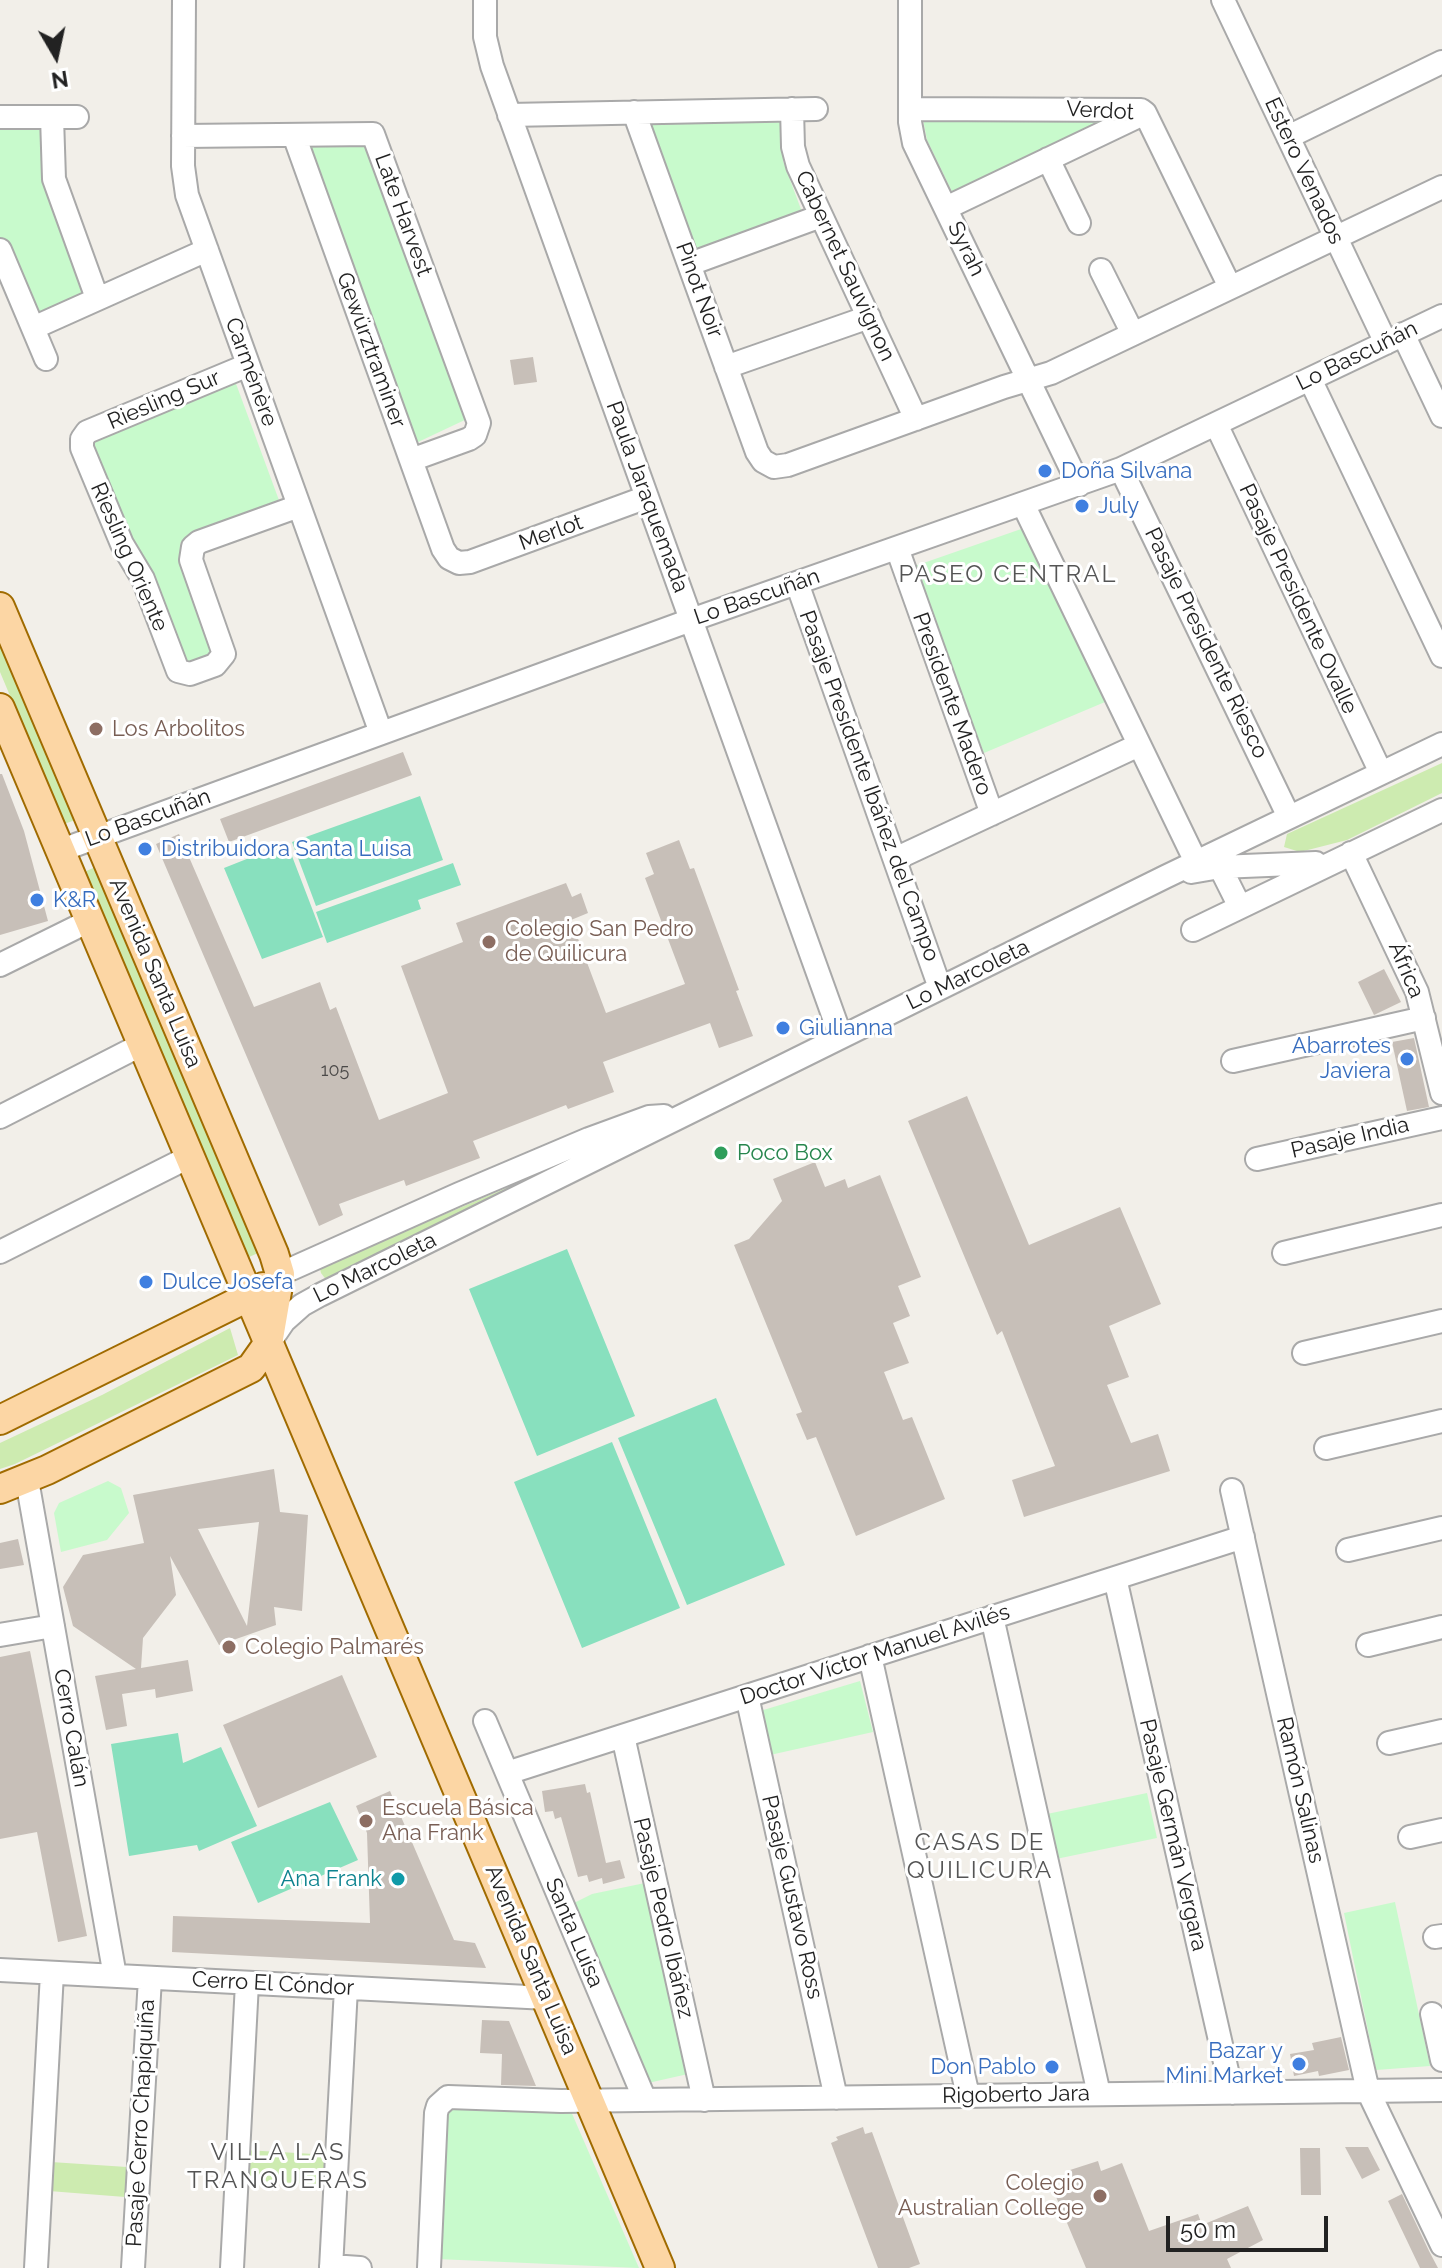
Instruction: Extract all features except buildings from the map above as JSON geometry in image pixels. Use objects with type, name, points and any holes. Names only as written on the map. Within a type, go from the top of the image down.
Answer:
[{"type":"main road","name":"Avenida Santa Luisa","points":[[0,607],[274,1254],[280,1274],[268,1344]]},
{"type":"main road","name":"Avenida Santa Luisa","points":[[0,708],[660,2268]]},
{"type":"main road","name":"Lo Marcoleta","points":[[0,1420],[248,1297],[280,1274]]},
{"type":"main road","name":"Lo Marcoleta","points":[[0,1489],[27,1480],[251,1368],[268,1344]]},
{"type":"street","name":"Carménère","points":[[184,0],[185,186],[381,733]]},
{"type":"street","name":"Paula Jaraquemada","points":[[485,0],[486,46],[509,115],[841,1037]]},
{"type":"street","name":"Syrah","points":[[910,0],[910,129],[914,143],[1079,485]]},
{"type":"street","name":"Estero Venados","points":[[1223,0],[1336,238],[1442,416]]},
{"type":"street","points":[[1288,137],[1442,62]]},
{"type":"street","name":"Verdot","points":[[910,109],[1136,108],[1145,113],[1230,287]]},
{"type":"street","name":"Cabernet Sauvignon","points":[[792,109],[795,157],[916,419]]},
{"type":"street","points":[[509,115],[816,109]]},
{"type":"street","name":"Pinot Noir","points":[[634,112],[757,452],[768,464],[774,467],[788,465],[916,419]]},
{"type":"street","points":[[946,208],[1145,113]]},
{"type":"street","points":[[0,117],[77,117]]},
{"type":"street","points":[[52,117],[54,179],[97,298]]},
{"type":"street","name":"Late Harvest","points":[[183,136],[373,134],[478,416],[478,430],[469,439],[411,460]]},
{"type":"street","name":"Gewürztraminer","points":[[294,135],[443,549],[453,562]]},
{"type":"street","points":[[1048,159],[1079,223]]},
{"type":"street","points":[[916,419],[1051,373],[1442,187]]},
{"type":"street","points":[[690,264],[821,216]]},
{"type":"street","points":[[0,250],[46,359]]},
{"type":"street","points":[[33,328],[207,250]]},
{"type":"street","points":[[1101,270],[1133,334]]},
{"type":"street","name":"Lo Bascuñán","points":[[59,851],[691,620],[1121,469],[1442,316]]},
{"type":"street","points":[[726,367],[869,317]]},
{"type":"street","name":"Riesling Sur","points":[[82,439],[87,432],[248,365]]},
{"type":"street","points":[[1310,379],[1442,656]]},
{"type":"street","name":"Pasaje Presidente Ovalle","points":[[1216,424],[1381,773]]},
{"type":"street","name":"Riesling Oriente","points":[[82,439],[82,448],[122,544],[143,579],[176,669],[187,675],[215,665],[223,657],[223,648],[191,560],[191,550],[199,542],[299,506]]},
{"type":"street","name":"Pasaje Presidente Riesco","points":[[1121,469],[1289,817]]},
{"type":"street","name":"Merlot","points":[[453,562],[470,562],[647,497]]},
{"type":"street","points":[[1023,504],[1196,862]]},
{"type":"street","name":"Presidente Madero","points":[[897,548],[992,814]]},
{"type":"street","name":"Pasaje Presidente Ibáñez del Campo","points":[[797,583],[940,988]]},
{"type":"street","name":"Lo Marcoleta","points":[[268,1344],[284,1321],[302,1305],[1165,877],[1442,744]]},
{"type":"street","points":[[895,859],[1139,745]]},
{"type":"street","name":"Lo Marcoleta","points":[[1193,930],[1442,810]]},
{"type":"street","name":"Lo Marcoleta","points":[[1165,877],[1220,867],[1302,865],[1344,856]]},
{"type":"street","name":"África","points":[[1344,856],[1411,976],[1437,1050],[1442,1093]]},
{"type":"street","points":[[1220,867],[1240,907]]},
{"type":"street","points":[[0,965],[89,921]]},
{"type":"street","points":[[1233,1061],[1424,1018]]},
{"type":"street","points":[[0,1117],[141,1045]]},
{"type":"street","name":"Lo Marcoleta","points":[[280,1274],[589,1139],[649,1117],[685,1115]]},
{"type":"street","name":"Pasaje India","points":[[1257,1159],[1442,1118]]},
{"type":"street","points":[[0,1252],[189,1157]]},
{"type":"street","points":[[1284,1253],[1442,1215]]},
{"type":"street","points":[[1304,1353],[1442,1321]]},
{"type":"street","points":[[1326,1448],[1442,1421]]},
{"type":"street","name":"Cerro Calán","points":[[27,1480],[115,1976]]},
{"type":"street","name":"Ramón Salinas","points":[[1232,1490],[1368,2091],[1442,2245]]},
{"type":"street","points":[[1348,1550],[1442,1528]]},
{"type":"street","name":"Doctor Víctor Manuel Avilés","points":[[507,1773],[1243,1537]]},
{"type":"street","name":"Pasaje Germán Vergara","points":[[1115,1578],[1232,2093]]},
{"type":"street","points":[[992,1617],[1099,2094]]},
{"type":"street","points":[[0,1635],[53,1626]]},
{"type":"street","points":[[1368,1645],[1442,1627]]},
{"type":"street","points":[[870,1656],[968,2096]]},
{"type":"street","name":"Pasaje Gustavo Ross","points":[[747,1696],[836,2098]]},
{"type":"street","name":"Santa Luisa","points":[[485,1721],[645,2100]]},
{"type":"street","points":[[1389,1743],[1442,1731]]},
{"type":"street","name":"Pasaje Pedro Ibáñez","points":[[623,1736],[704,2100]]},
{"type":"street","points":[[1410,1837],[1442,1830]]},
{"type":"street","name":"Cerro El Cóndor","points":[[0,1970],[547,1998]]},
{"type":"street","points":[[36,2268],[52,1973]]},
{"type":"street","name":"Pasaje Cerro Chapiquiña","points":[[133,2268],[150,1978]]},
{"type":"street","points":[[232,2268],[247,1983]]},
{"type":"street","points":[[346,1988],[331,2267],[360,2268]]},
{"type":"street","points":[[1432,2014],[1442,2060]]},
{"type":"street","name":"Rigoberto Jara","points":[[429,2268],[436,2113],[442,2101],[454,2097],[704,2100],[1442,2090]]},
{"type":"green space","points":[[1119,113],[955,198],[927,140],[922,114]]},
{"type":"green space","points":[[648,121],[783,122],[783,161],[802,212],[697,254]]},
{"type":"green space","points":[[0,122],[42,124],[89,294],[35,317],[0,237]]},
{"type":"green space","points":[[306,143],[372,146],[469,418],[416,443]]},
{"type":"green space","points":[[235,381],[280,503],[279,507],[180,543],[219,653],[188,669],[88,442]]},
{"type":"green space","points":[[1024,528],[1105,702],[984,753],[912,567]]},
{"type":"green space","points":[[0,625],[81,818],[64,824],[0,672]]},
{"type":"green space","points":[[1442,763],[1442,793],[1347,840],[1300,852],[1284,847],[1287,834]]},
{"type":"green space","points":[[420,796],[443,860],[316,906],[292,842]]},
{"type":"green space","points":[[287,843],[323,937],[262,959],[224,868]]},
{"type":"green space","points":[[453,863],[461,885],[418,900],[421,909],[327,943],[316,912]]},
{"type":"green space","points":[[100,865],[265,1250],[249,1257],[84,872]]},
{"type":"green space","points":[[565,1163],[327,1281],[321,1273],[320,1269],[349,1255]]},
{"type":"green space","points":[[567,1249],[635,1416],[537,1456],[469,1289]]},
{"type":"green space","points":[[230,1328],[238,1355],[0,1469],[0,1443],[102,1395]]},
{"type":"green space","points":[[716,1398],[785,1565],[687,1605],[618,1438]]},
{"type":"green space","points":[[612,1442],[680,1608],[582,1648],[514,1482]]},
{"type":"green space","points":[[108,1481],[121,1488],[129,1513],[107,1540],[61,1552],[54,1513],[59,1503]]},
{"type":"green space","points":[[860,1681],[873,1732],[770,1755],[760,1711]]},
{"type":"green space","points":[[178,1733],[183,1763],[221,1747],[257,1826],[199,1851],[197,1845],[129,1856],[111,1744]]},
{"type":"green space","points":[[1147,1793],[1157,1838],[1056,1859],[1047,1814]]},
{"type":"green space","points":[[330,1802],[358,1860],[258,1903],[231,1842]]},
{"type":"green space","points":[[645,1883],[688,2074],[648,2083],[574,1903],[592,1894]]},
{"type":"green space","points":[[1395,1902],[1430,2066],[1376,2070],[1344,1913]]},
{"type":"green space","points":[[449,2105],[570,2109],[639,2268],[437,2259],[443,2118]]},
{"type":"green space","points":[[245,2150],[331,2155],[329,2185],[243,2180]]},
{"type":"green space","points":[[51,2162],[127,2167],[125,2197],[49,2191]]},
{"type":"place","name":"Doña Silvana","points":[[1045,471]]},
{"type":"place","name":"July","points":[[1082,506]]},
{"type":"place","name":"Los Arbolitos","points":[[96,729]]},
{"type":"place","name":"Distribuidora Santa Luisa","points":[[145,849]]},
{"type":"place","name":"K&R","points":[[37,900]]},
{"type":"place","name":"Colegio San Pedro de Quilicura","points":[[489,942]]},
{"type":"place","name":"Giulianna","points":[[783,1028]]},
{"type":"place","name":"Abarrotes Javiera","points":[[1407,1059]]},
{"type":"place","name":"Poco Box","points":[[721,1153]]},
{"type":"place","name":"Dulce Josefa","points":[[146,1282]]},
{"type":"place","name":"Colegio Palmarés","points":[[229,1647]]},
{"type":"place","name":"Escuela Básica Ana Frank","points":[[366,1821]]},
{"type":"place","name":"Ana Frank","points":[[398,1879]]},
{"type":"place","name":"Bazar y Mini Market","points":[[1299,2064]]},
{"type":"place","name":"Don Pablo","points":[[1052,2067]]},
{"type":"place","name":"Colegio Australian College","points":[[1100,2196]]},
{"type":"district","name":"PASEO CENTRAL","points":[[1008,575]]},
{"type":"district","name":"CASAS DE QUILICURA","points":[[980,1857]]},
{"type":"district","name":"VILLA LAS TRANQUERAS","points":[[278,2167]]}]
